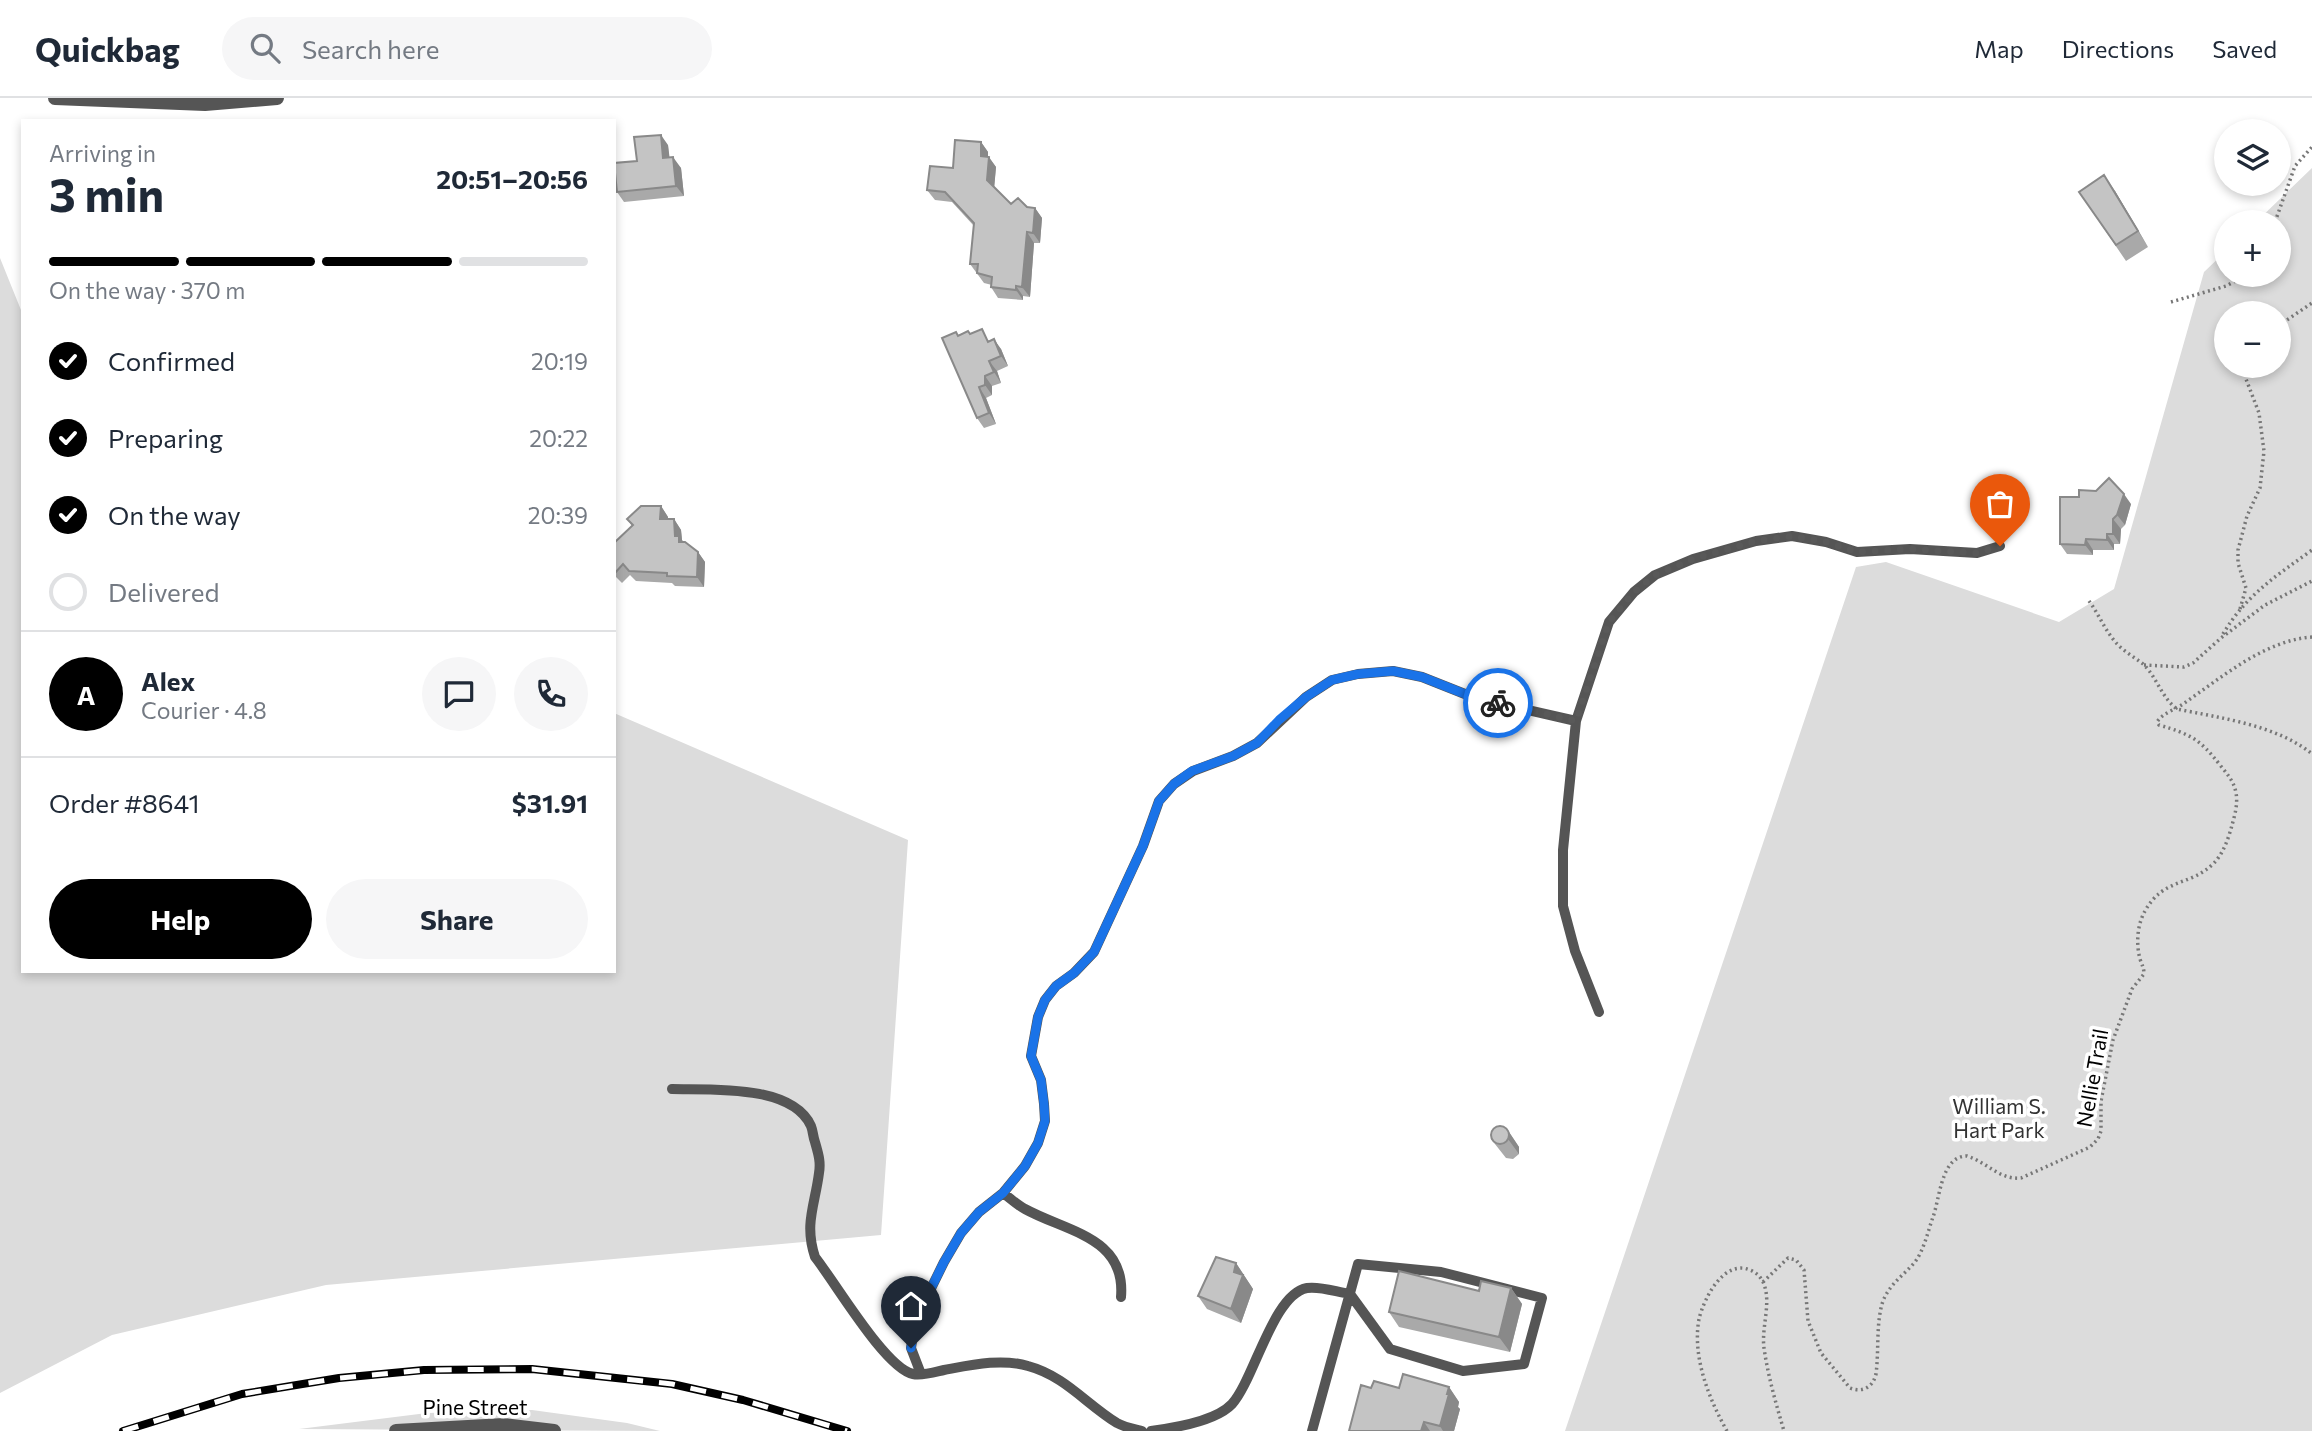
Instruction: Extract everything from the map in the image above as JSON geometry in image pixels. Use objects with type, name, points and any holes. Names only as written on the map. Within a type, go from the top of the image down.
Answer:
[{"type":"street","points":[[55,98],[205,104],[277,98]]},
{"type":"street","name":"Pine Street","points":[[396,1431],[504,1425],[554,1431]]},
{"type":"lane","points":[[1599,1012],[1575,951],[1563,906],[1563,850],[1576,721],[1609,622],[1634,592],[1655,575],[1693,559],[1756,541],[1792,536],[1826,542],[1857,552],[1910,549],[1977,553],[2000,546]]},
{"type":"lane","points":[[921,1374],[911,1348],[915,1321],[944,1262],[961,1233],[979,1212],[1003,1193],[1025,1166],[1038,1143],[1045,1121],[1041,1080],[1031,1056],[1038,1017],[1045,1000],[1056,986],[1074,973],[1094,952],[1143,846],[1159,801],[1174,784],[1192,771],[1233,756],[1257,743],[1306,697],[1332,680],[1358,674],[1393,671],[1422,677],[1475,698],[1576,721]]},
{"type":"lane","points":[[672,1089],[732,1090],[780,1098],[797,1110],[811,1125],[820,1160],[809,1221],[810,1240],[815,1257],[897,1366],[912,1374],[921,1374],[967,1364],[1025,1365],[1069,1384],[1119,1424],[1142,1431]]},
{"type":"lane","points":[[1003,1193],[1024,1208],[1099,1243],[1115,1261],[1122,1282],[1121,1297]]},
{"type":"lane","points":[[1151,1431],[1202,1421],[1231,1405],[1289,1299],[1303,1289],[1317,1288],[1350,1294],[1390,1349],[1463,1371],[1524,1364],[1542,1298],[1441,1272],[1358,1264],[1350,1294],[1312,1431]]},
{"type":"path","points":[[2279,210],[2295,166],[2312,147]]},
{"type":"path","points":[[2171,302],[2223,287]]},
{"type":"path","points":[[2291,317],[2312,303]]},
{"type":"path","points":[[2240,609],[2246,588],[2238,563],[2238,550],[2247,516],[2260,488],[2264,451],[2259,413],[2246,378]]},
{"type":"path","points":[[2221,638],[2255,592],[2312,550]]},
{"type":"path","points":[[2089,601],[2112,639],[2132,658],[2144,665],[2184,667],[2193,663],[2265,605],[2312,581]]},
{"type":"path","name":"Nellie Trail","points":[[1763,1282],[1788,1258],[1796,1260],[1804,1270],[1808,1321],[1821,1353],[1850,1388],[1867,1388],[1875,1380],[1883,1302],[1888,1290],[1917,1260],[1952,1161],[1967,1156],[2000,1175],[2021,1178],[2090,1147],[2098,1139],[2101,1131],[2101,1101],[2113,1040],[2132,989],[2145,971],[2140,957],[2140,922],[2159,892],[2202,872],[2215,862],[2224,848],[2235,811],[2233,780],[2206,746],[2186,733],[2157,722],[2228,670],[2294,638],[2312,637]]},
{"type":"path","points":[[2144,665],[2166,701],[2177,709],[2281,734],[2312,754]]},
{"type":"path","points":[[1727,1431],[1713,1406],[1703,1377],[1698,1344],[1699,1320],[1706,1298],[1725,1273],[1739,1268],[1753,1271],[1763,1282],[1766,1298],[1763,1346],[1784,1431]]},
{"type":"green space","name":"William S. Hart Park","points":[[2312,168],[2312,1431],[1565,1431],[1856,567],[1886,562],[2059,622],[2114,589],[2204,272],[2214,262],[2214,287],[2291,287],[2291,210],[2268,210],[2283,196],[2291,196],[2291,188]]},
{"type":"green space","points":[[0,258],[21,310],[21,973],[616,973],[616,714],[908,840],[881,1235],[326,1285],[112,1335],[0,1393]]},
{"type":"green space","points":[[532,1410],[627,1423],[660,1431],[299,1429],[427,1413]]},
{"type":"building","points":[[661,135],[663,158],[673,157],[676,186],[617,192],[616,163],[637,161],[634,137]]},
{"type":"building","points":[[955,140],[981,142],[981,156],[989,157],[987,180],[1011,204],[1018,198],[1027,207],[1035,208],[1033,233],[1027,232],[1022,287],[1016,286],[1016,290],[991,287],[992,277],[977,273],[978,264],[970,264],[974,223],[945,192],[927,190],[930,166],[953,168]]},
{"type":"building","points":[[2104,175],[2138,231],[2116,245],[2079,192]]},
{"type":"building","points":[[982,329],[988,342],[994,339],[1001,356],[989,361],[994,372],[985,376],[985,385],[979,387],[989,413],[977,418],[942,338],[956,332],[958,336]]},
{"type":"building","points":[[2109,478],[2124,494],[2113,519],[2113,534],[2107,534],[2107,540],[2086,539],[2085,545],[2060,544],[2060,497],[2079,497],[2079,490],[2096,491]]},
{"type":"building","points":[[641,506],[661,506],[660,519],[674,519],[675,536],[679,536],[679,542],[685,542],[698,552],[697,577],[629,571],[623,564],[616,572],[616,541],[633,525],[627,519]]},
{"type":"building","points":[[1500,1126],[1506,1129],[1509,1135],[1506,1141],[1500,1144],[1494,1141],[1491,1135],[1494,1129]]},
{"type":"building","points":[[1216,1257],[1236,1263],[1234,1272],[1243,1275],[1231,1309],[1198,1296]]},
{"type":"building","points":[[1399,1271],[1479,1291],[1481,1281],[1511,1288],[1499,1337],[1389,1312]]},
{"type":"building","points":[[1403,1374],[1449,1387],[1440,1426],[1424,1422],[1421,1431],[1349,1431],[1361,1385],[1371,1388],[1374,1381],[1399,1388]]},
{"type":"railway","points":[[123,1431],[242,1394],[339,1378],[424,1370],[532,1369],[672,1384],[743,1400],[847,1431]]},
{"type":"way so far","points":[[1498,703],[1576,721],[1609,622],[1634,592],[1655,575],[1693,559],[1756,541],[1792,536],[1826,542],[1857,552],[1910,549],[1977,553],[2000,546]]},
{"type":"route","points":[[911,1348],[915,1321],[961,1233],[979,1212],[1003,1193],[1025,1166],[1038,1143],[1045,1121],[1044,1104],[1041,1080],[1031,1056],[1038,1017],[1045,1000],[1056,986],[1074,973],[1094,952],[1143,846],[1159,801],[1174,784],[1192,771],[1233,756],[1257,743],[1306,697],[1332,680],[1358,674],[1393,671],[1422,677],[1475,698],[1498,703]]}]
